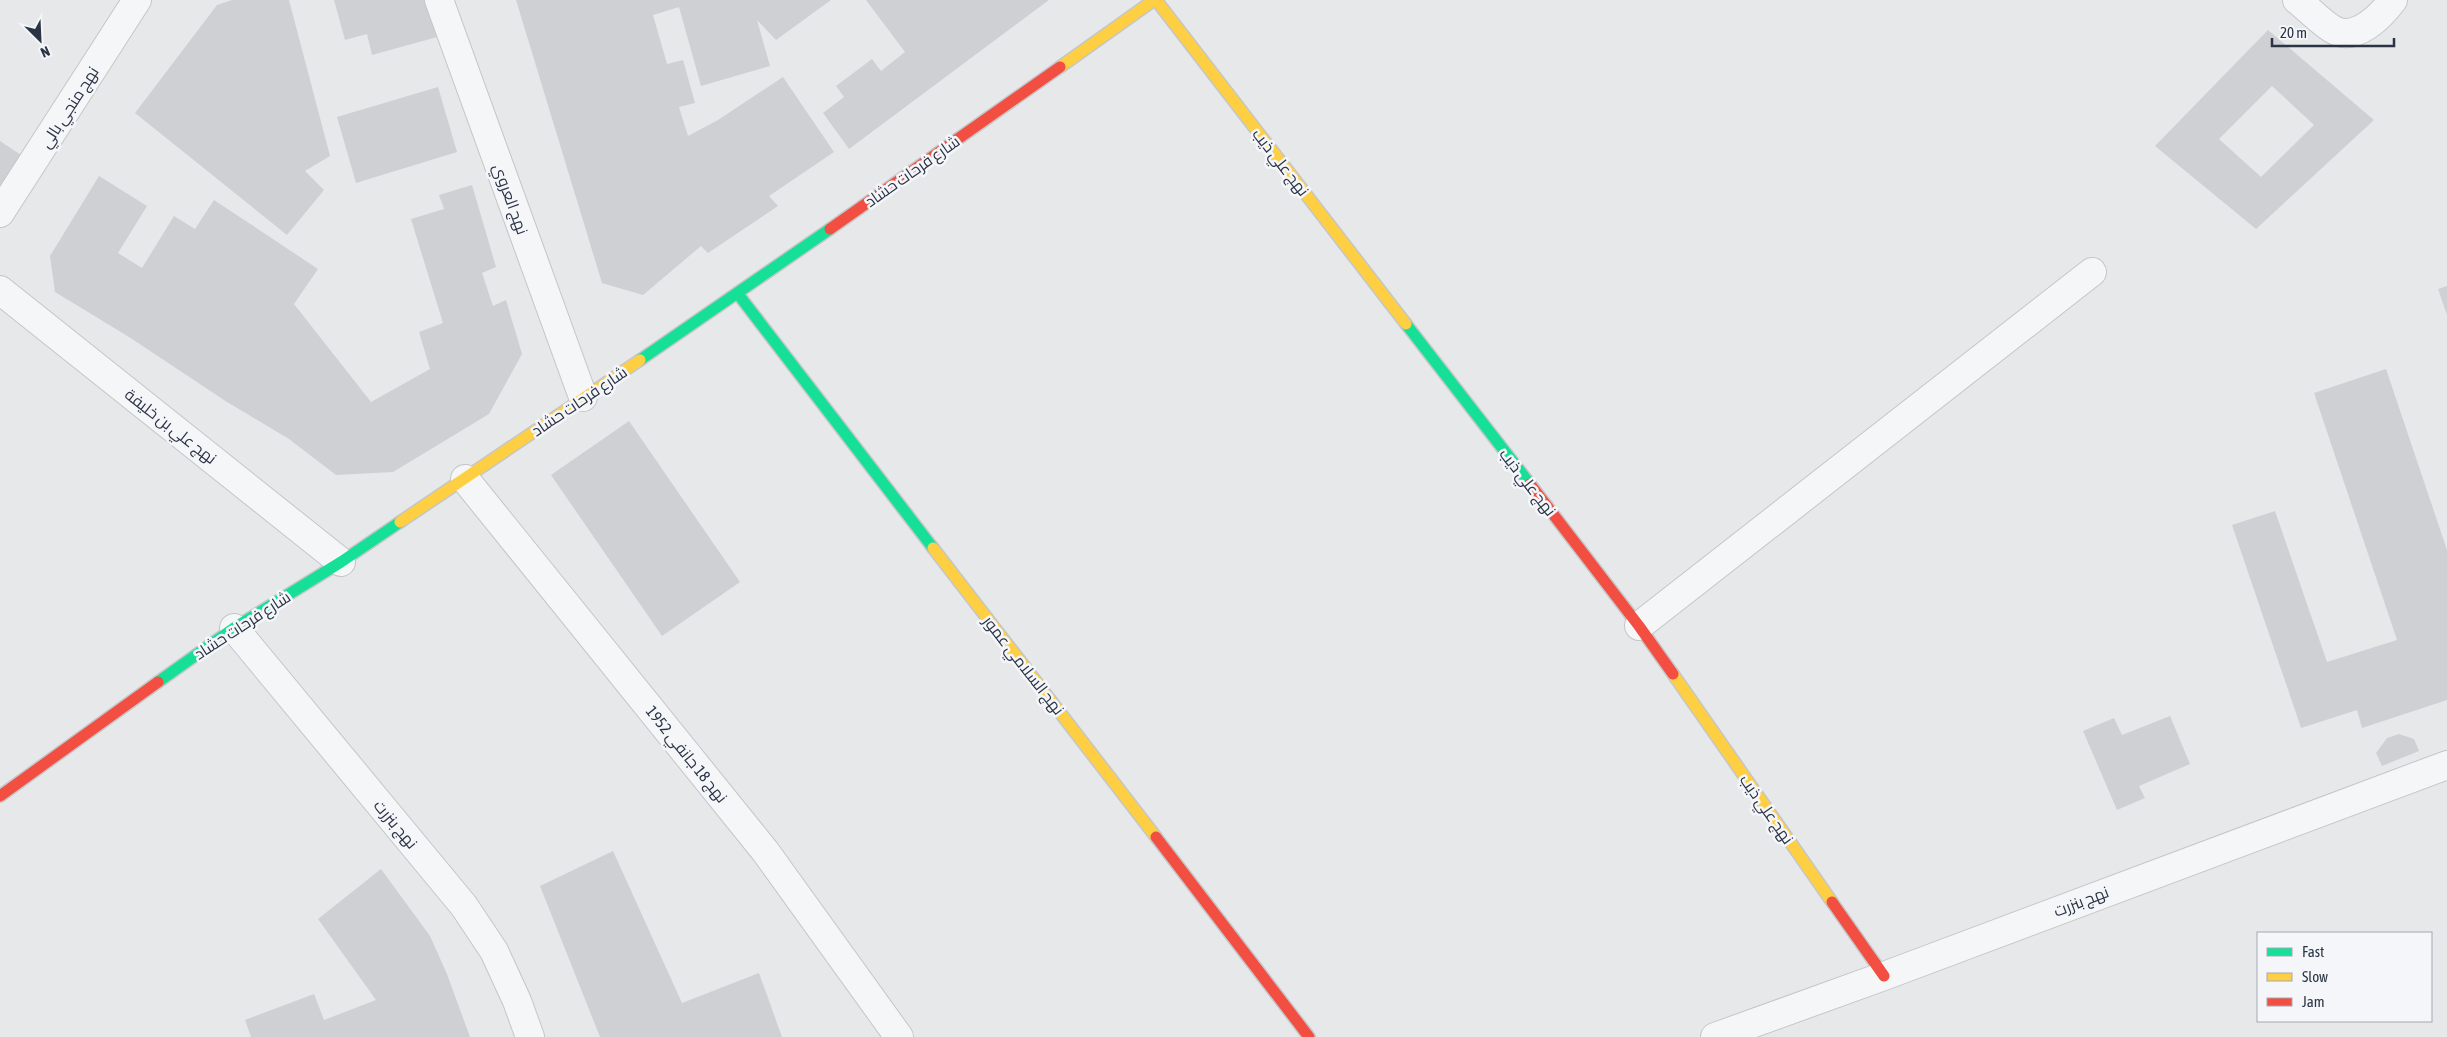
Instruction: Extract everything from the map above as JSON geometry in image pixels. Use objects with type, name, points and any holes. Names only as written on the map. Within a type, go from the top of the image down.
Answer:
[{"type":"street","name":"نهج منجي بالي","points":[[0,213],[137,0]]},
{"type":"street","name":"نهج العروي","points":[[440,0],[583,397]]},
{"type":"street","name":"شارع فرحات حشاد","points":[[0,796],[234,628],[341,562],[738,294],[1155,0]]},
{"type":"street","name":"نهج علي ذيب","points":[[1155,0],[1639,626],[1884,976]]},
{"type":"street","points":[[2297,0],[2335,31],[2350,32],[2366,27],[2393,0]]},
{"type":"street","points":[[1639,626],[2092,272]]},
{"type":"street","name":"نهج علي بن خليفة","points":[[0,290],[341,562]]},
{"type":"street","name":"نهج السلامي عمور","points":[[738,294],[1309,1037]]},
{"type":"street","name":"نهج 18 جانفي 1952","points":[[465,479],[765,851],[899,1037]]},
{"type":"street","name":"نهج بنزرت","points":[[234,628],[464,906],[494,951],[517,1001],[530,1037]]},
{"type":"street","name":"نهج بنزرت","points":[[1716,1037],[2447,765]]},
{"type":"building","points":[[232,0],[289,0],[330,156],[305,171],[324,190],[287,235],[135,113],[217,5]]},
{"type":"building","points":[[334,0],[430,0],[448,34],[372,55],[367,34],[345,40]]},
{"type":"building","points":[[516,0],[831,0],[776,40],[757,20],[770,66],[701,86],[679,7],[653,15],[667,64],[683,60],[695,103],[679,107],[688,136],[718,120],[783,77],[834,152],[769,196],[778,206],[708,253],[701,246],[643,295],[602,283]]},
{"type":"building","points":[[866,0],[1049,0],[849,149],[823,113],[844,97],[836,86],[872,59],[881,71],[905,52]]},
{"type":"building","points":[[2268,30],[2374,120],[2256,229],[2155,146]],"holes":[[[2272,86],[2314,125],[2261,177],[2219,139]]]},
{"type":"building","points":[[438,87],[457,152],[356,183],[337,117]]},
{"type":"building","points":[[0,141],[24,157],[0,195]]},
{"type":"building","points":[[99,176],[147,206],[118,253],[142,268],[174,216],[195,229],[214,200],[318,269],[294,304],[371,402],[430,369],[419,332],[443,323],[411,219],[444,209],[439,195],[472,185],[496,267],[482,273],[493,306],[506,300],[522,354],[489,414],[393,472],[336,475],[289,439],[227,402],[129,337],[55,292],[50,256]]},
{"type":"building","points":[[2447,286],[2447,315],[2438,289]]},
{"type":"building","points":[[2386,369],[2447,550],[2447,700],[2362,728],[2357,710],[2301,728],[2232,525],[2275,511],[2327,662],[2397,640],[2314,393]]},
{"type":"building","points":[[629,421],[740,582],[662,636],[551,475]]},
{"type":"building","points":[[2170,716],[2190,764],[2139,786],[2145,798],[2117,810],[2083,731],[2114,718],[2122,735]]},
{"type":"building","points":[[2399,734],[2414,739],[2419,751],[2382,766],[2376,753],[2387,738]]},
{"type":"building","points":[[613,851],[682,1003],[759,973],[782,1037],[600,1037],[540,886]]},
{"type":"building","points":[[381,869],[430,936],[447,974],[470,1037],[251,1037],[245,1020],[314,994],[324,1020],[376,1000],[318,919]]},
{"type":"traffic: fast","points":[[640,360],[830,229]]},
{"type":"traffic: fast","points":[[738,294],[933,548]]},
{"type":"traffic: fast","points":[[1406,324],[1530,484]]},
{"type":"traffic: fast","points":[[158,682],[234,628],[341,562],[400,522]]},
{"type":"traffic: slow","points":[[1060,67],[1154,0]]},
{"type":"traffic: slow","points":[[1156,0],[1406,324]]},
{"type":"traffic: slow","points":[[400,522],[640,360]]},
{"type":"traffic: slow","points":[[933,548],[1156,837]]},
{"type":"traffic: slow","points":[[1673,674],[1832,902]]},
{"type":"traffic: jam","points":[[830,229],[1060,67]]},
{"type":"traffic: jam","points":[[1530,484],[1639,626],[1673,674]]},
{"type":"traffic: jam","points":[[0,796],[158,682]]},
{"type":"traffic: jam","points":[[1156,837],[1309,1037]]},
{"type":"traffic: jam","points":[[1832,902],[1884,976]]}]
